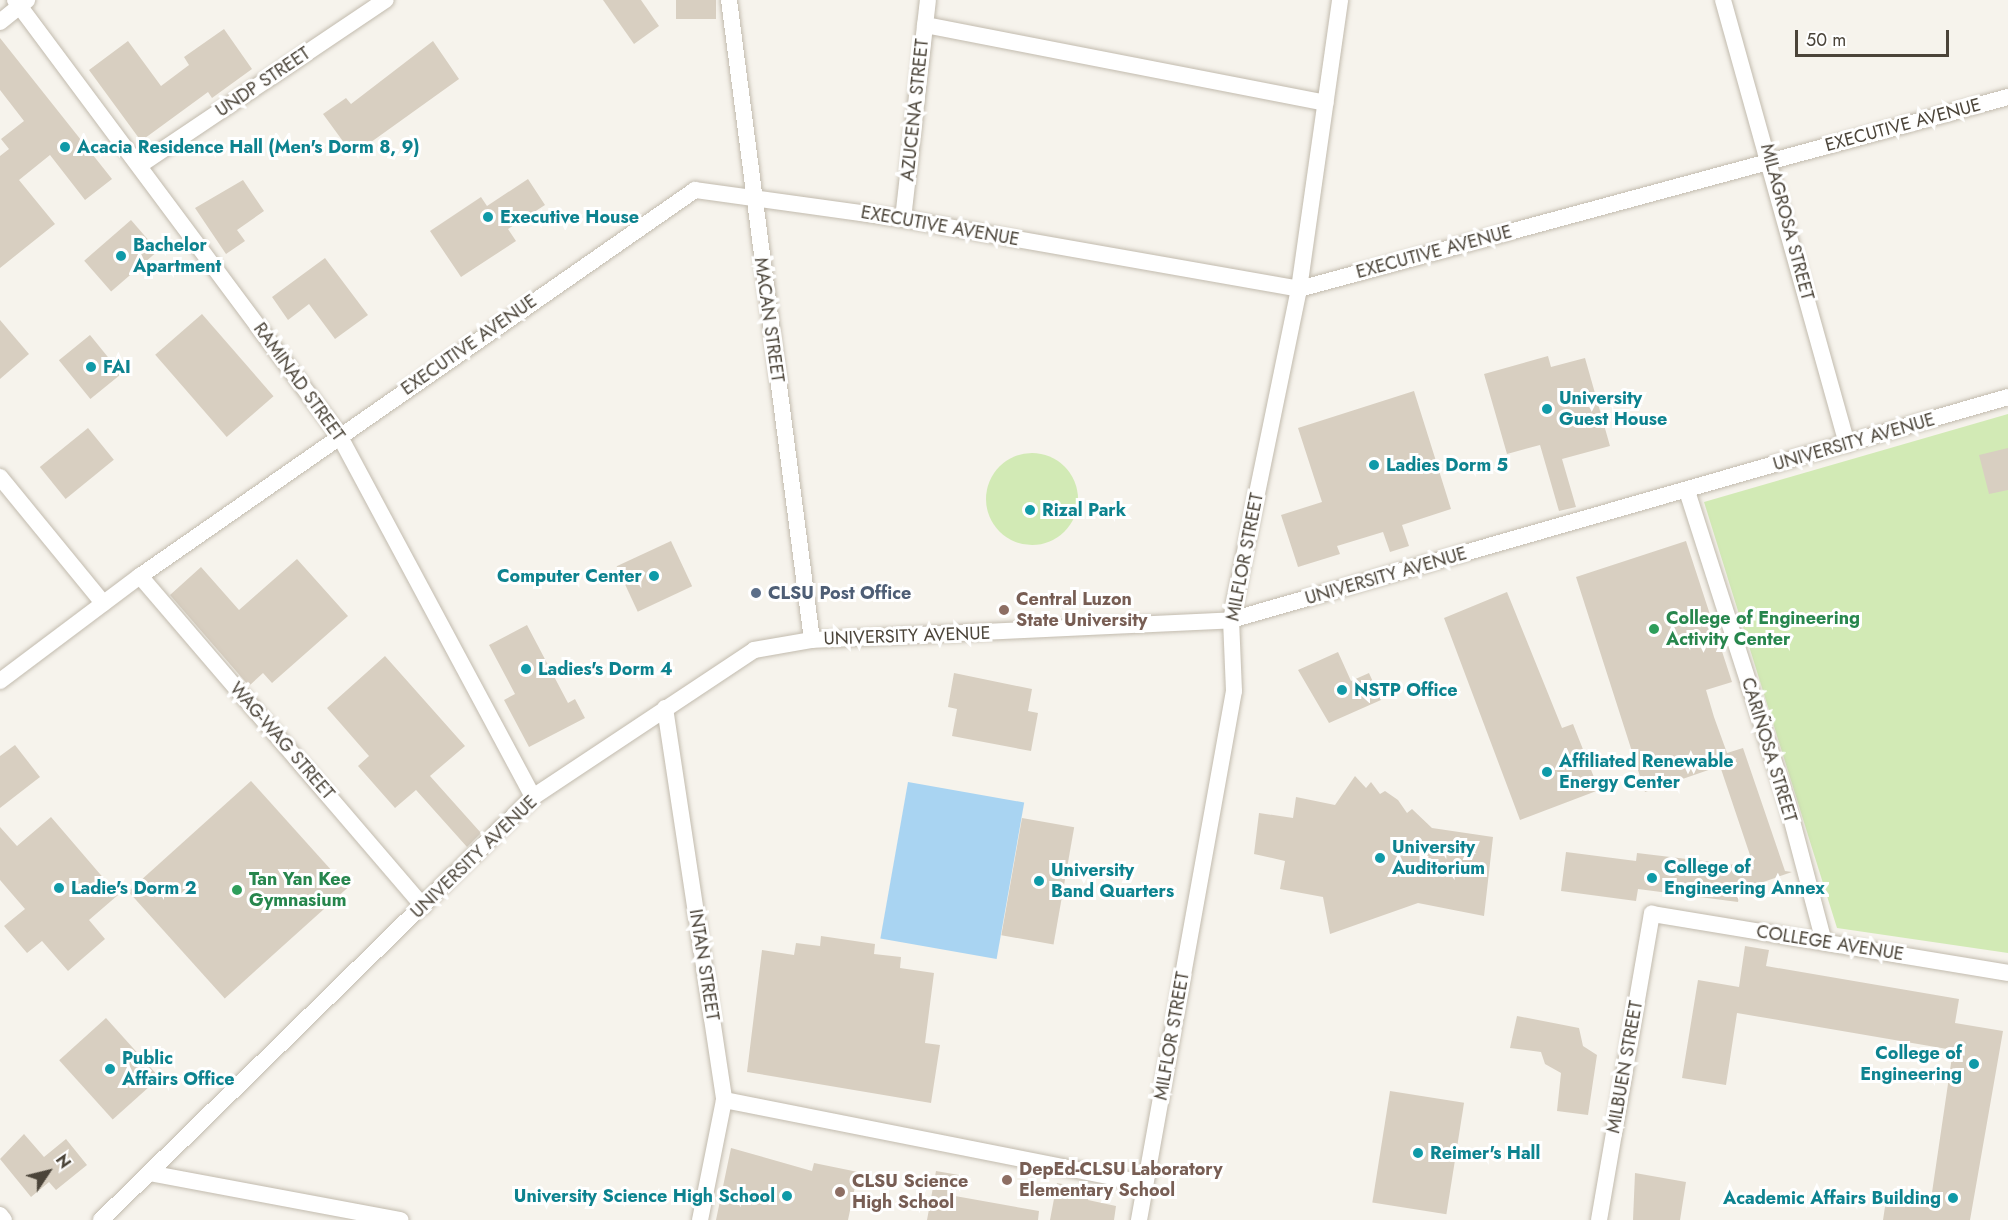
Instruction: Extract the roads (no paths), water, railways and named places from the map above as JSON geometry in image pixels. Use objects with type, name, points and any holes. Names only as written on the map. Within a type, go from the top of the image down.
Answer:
[{"type":"street","name":"UNDP STREET","points":[[140,165],[386,0]]},
{"type":"street","name":"MACAN STREET","points":[[729,0],[812,639]]},
{"type":"street","name":"AZUCENA STREET","points":[[903,219],[928,0]]},
{"type":"street","name":"MILFLOR STREET","points":[[1139,1220],[1234,692],[1231,620],[1299,289],[1340,0]]},
{"type":"street","name":"MILAGROSA STREET","points":[[1723,0],[1770,161],[1847,444]]},
{"type":"street","name":"RAMINAD STREET","points":[[21,2],[339,435],[533,797]]},
{"type":"street","points":[[0,22],[21,2]]},
{"type":"street","points":[[925,25],[1325,102]]},
{"type":"street","name":"EXECUTIVE AVENUE","points":[[0,681],[140,576],[686,194],[706,189],[753,195],[1299,289],[2008,97]]},
{"type":"street","name":"UNIVERSITY AVENUE","points":[[101,1220],[533,797],[754,650],[812,639],[1231,620],[2008,397]]},
{"type":"street","points":[[0,477],[103,603]]},
{"type":"street","name":"CARIÑOSA STREET","points":[[1687,491],[1787,802],[1824,942]]},
{"type":"street","name":"WAG-WAG STREET","points":[[140,576],[423,906]]},
{"type":"street","name":"INTAN STREET","points":[[664,708],[724,1100],[700,1220]]},
{"type":"street","name":"COLLEGE AVENUE","points":[[1652,914],[2008,973]]},
{"type":"street","name":"MILBUEN STREET","points":[[1599,1220],[1652,914]]},
{"type":"street","points":[[724,1100],[1145,1183]]},
{"type":"street","points":[[149,1173],[401,1220]]},
{"type":"street","points":[[0,1215],[4,1220]]},
{"type":"water","points":[[908,782],[1024,802],[997,959],[880,939]]},
{"type":"place","name":"Acacia Residence Hall (Men's Dorm 8, 9)","points":[[65,147]]},
{"type":"place","name":"Executive House","points":[[488,217]]},
{"type":"place","name":"Bachelor Apartment","points":[[121,256]]},
{"type":"place","name":"FAI","points":[[91,367]]},
{"type":"place","name":"University Guest House","points":[[1547,409]]},
{"type":"place","name":"Ladies Dorm 5","points":[[1374,465]]},
{"type":"place","name":"Rizal Park","points":[[1030,510]]},
{"type":"place","name":"Computer Center","points":[[654,576]]},
{"type":"place","name":"CLSU Post Office","points":[[756,593]]},
{"type":"place","name":"Central Luzon State University","points":[[1004,610]]},
{"type":"place","name":"College of Engineering Activity Center","points":[[1654,629]]},
{"type":"place","name":"Ladies's Dorm 4","points":[[526,669]]},
{"type":"place","name":"NSTP Office","points":[[1342,690]]},
{"type":"place","name":"Affiliated Renewable Energy Center","points":[[1547,772]]},
{"type":"place","name":"University Auditorium","points":[[1380,858]]},
{"type":"place","name":"College of Engineering Annex","points":[[1652,878]]},
{"type":"place","name":"University Band Quarters","points":[[1039,881]]},
{"type":"place","name":"Ladie's Dorm 2","points":[[59,888]]},
{"type":"place","name":"Tan Yan Kee Gymnasium","points":[[237,890]]},
{"type":"place","name":"College of Engineering","points":[[1974,1064]]},
{"type":"place","name":"Public Affairs Office","points":[[110,1069]]},
{"type":"place","name":"Reimer's Hall","points":[[1418,1153]]},
{"type":"place","name":"DepEd-CLSU Laboratory Elementary School","points":[[1007,1180]]},
{"type":"place","name":"CLSU Science High School","points":[[840,1192]]},
{"type":"place","name":"University Science High School","points":[[787,1196]]},
{"type":"place","name":"Academic Affairs Building","points":[[1953,1198]]}]
